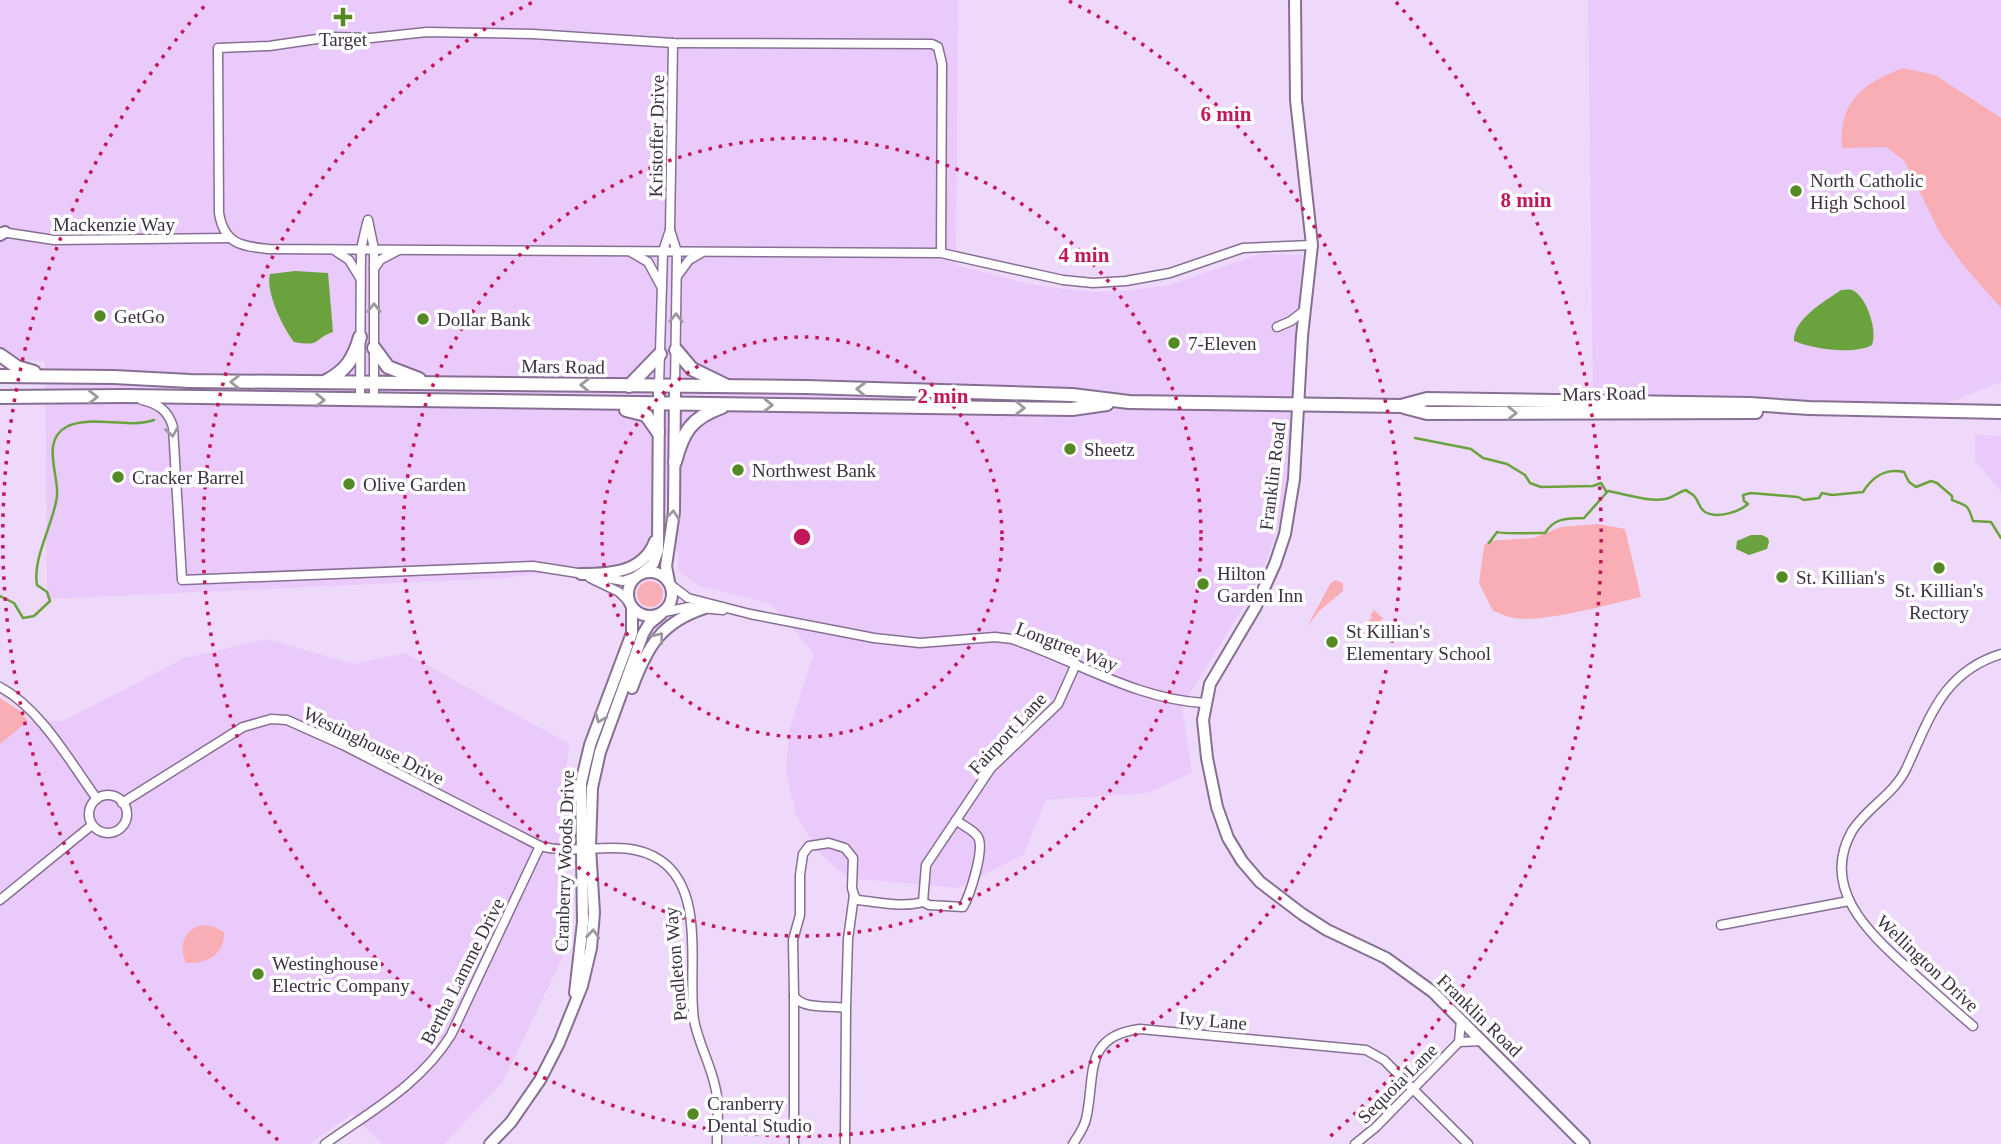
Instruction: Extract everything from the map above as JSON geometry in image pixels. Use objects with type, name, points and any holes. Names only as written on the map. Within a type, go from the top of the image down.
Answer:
[{"type":"main road","points":[[324,382],[347,367],[355,354],[360,337]]},
{"type":"main road","points":[[374,348],[389,368],[429,382]]},
{"type":"main road","points":[[676,350],[692,369],[728,387]]},
{"type":"main road","points":[[629,386],[660,354]]},
{"type":"main road","points":[[0,355],[18,367],[48,376]]},
{"type":"main road","name":"Mars Road","points":[[0,376],[190,382],[429,382],[728,387],[1072,395],[1125,402],[1401,406],[1427,399],[1750,404],[1808,408],[2001,412]]},
{"type":"main road","name":"Mars Road","points":[[0,397],[125,396],[1072,409],[1125,402]]},
{"type":"main road","points":[[0,409],[12,401],[24,398]]},
{"type":"main road","points":[[518,401],[578,409],[634,410],[651,419],[658,432]]},
{"type":"main road","points":[[675,462],[683,437],[692,424],[705,414],[727,405]]},
{"type":"street","name":"Franklin Road","points":[[1295,0],[1296,100],[1312,245],[1297,405],[1294,476],[1285,534],[1266,585],[1210,684],[1204,704],[1203,726],[1217,807],[1228,838],[1242,861],[1260,882],[1280,899],[1327,929],[1410,973],[1461,1020],[1584,1144]]},
{"type":"street","points":[[229,238],[219,213],[218,48],[269,46],[331,37],[371,38],[427,32],[533,34],[673,43],[915,43],[939,47],[942,64],[941,253]]},
{"type":"street","name":"Kristoffer Drive","points":[[659,386],[663,251],[670,229],[673,43]]},
{"type":"street","points":[[360,400],[367,382],[374,348],[374,249],[368,220],[361,249],[360,337],[367,382],[374,400]]},
{"type":"street","name":"Kristoffer Drive","points":[[670,229],[677,252],[675,386]]},
{"type":"street","name":"Mackenzie Way","points":[[2,233],[70,241],[229,238],[240,245],[268,249],[941,253],[1063,280],[1093,283],[1170,274],[1243,248],[1312,245]]},
{"type":"street","points":[[331,249],[349,260],[361,281]]},
{"type":"street","points":[[374,269],[385,257],[403,249]]},
{"type":"street","points":[[628,251],[636,253],[648,262],[662,289]]},
{"type":"street","points":[[677,278],[690,260],[705,252]]},
{"type":"street","points":[[1303,331],[1277,327],[1291,321],[1305,310]]},
{"type":"street","points":[[631,605],[629,587],[649,568],[657,555],[659,386]]},
{"type":"street","points":[[662,613],[671,601],[666,566],[674,512],[675,386]]},
{"type":"street","points":[[125,396],[158,406],[169,417],[174,433],[182,580],[534,566],[617,580],[654,572],[663,576],[688,598],[750,614]]},
{"type":"street","points":[[581,574],[602,574],[638,565],[650,552],[657,532]]},
{"type":"street","points":[[581,574],[619,592],[644,615],[653,616],[681,607],[750,614]]},
{"type":"street","name":"Cranberry Woods Drive","points":[[586,848],[597,764],[632,633],[631,605]]},
{"type":"street","points":[[597,764],[613,737],[643,659],[658,636],[678,619],[705,608]]},
{"type":"street","name":"Cranberry Woods Drive","points":[[490,1144],[511,1122],[540,1080],[559,1044],[586,972],[593,933],[580,802],[584,765],[594,733],[645,629],[662,613]]},
{"type":"street","name":"Longtree Way","points":[[750,614],[920,643],[1005,638],[1151,696],[1204,704]]},
{"type":"street","name":"Wellington Drive","points":[[1973,1026],[1867,931],[1849,901],[1843,864],[1845,846],[1853,831],[1861,819],[1897,784],[1938,701],[1949,685],[1973,666],[2001,654]]},
{"type":"street","name":"Fairport Lane","points":[[923,902],[926,865],[991,768],[1058,704],[1076,664]]},
{"type":"street","points":[[0,687],[17,697],[33,713],[97,799]]},
{"type":"street","name":"Westinghouse Drive","points":[[122,803],[243,727],[271,719],[287,720],[343,745],[540,846],[557,849],[586,848]]},
{"type":"street","points":[[109,796],[122,803],[127,813],[119,830],[100,832],[92,825],[89,810],[97,799],[109,796]]},
{"type":"street","points":[[794,1144],[793,940],[800,915],[803,854],[809,846],[829,843],[845,848],[853,858],[852,888],[857,900],[912,905],[923,902],[929,905],[963,907],[970,896],[981,844],[976,833],[956,820]]},
{"type":"street","points":[[0,900],[92,825]]},
{"type":"street","name":"Bertha Lamme Drive","points":[[325,1144],[410,1083],[439,1055],[451,1035],[540,846]]},
{"type":"street","name":"Pendleton Way","points":[[586,848],[637,850],[659,859],[676,874],[685,893],[694,958],[695,1027],[716,1089],[717,1144]]},
{"type":"street","points":[[845,1144],[848,931],[854,895]]},
{"type":"street","points":[[1721,925],[1849,901]]},
{"type":"street","points":[[793,996],[798,1003],[806,1005],[846,1008]]},
{"type":"street","name":"Sequoia Lane","points":[[1355,1144],[1415,1089],[1459,1042],[1461,1020]]},
{"type":"street","name":"Ivy Lane","points":[[1073,1144],[1086,1120],[1096,1054],[1105,1041],[1131,1030],[1366,1049],[1384,1060],[1468,1144]]},
{"type":"street","name":"Sequoia Lane","points":[[1459,1042],[1482,1041]]},
{"type":"shaded area","points":[[0,0],[958,0],[956,265],[1034,285],[1090,292],[1125,291],[1170,285],[1260,254],[1302,255],[1287,480],[1280,523],[1251,594],[1182,707],[1192,773],[1148,793],[1046,800],[1023,855],[958,888],[848,878],[818,852],[796,815],[786,773],[789,730],[814,653],[771,604],[699,586],[678,571],[679,552],[648,549],[635,561],[504,578],[47,599],[45,361],[0,360]]},
{"type":"shaded area","name":"North Catholic High School","points":[[1588,0],[2001,0],[2001,382],[1930,410],[1593,402]]},
{"type":"shaded area","points":[[1903,68],[1935,75],[2001,118],[2001,308],[1964,266],[1940,233],[1904,160],[1886,147],[1842,148],[1844,118],[1856,96],[1876,80]]},
{"type":"shaded area","points":[[295,271],[328,273],[333,332],[313,343],[294,342],[272,299],[270,274]]},
{"type":"shaded area","points":[[1841,290],[1852,290],[1867,307],[1874,332],[1872,345],[1855,350],[1833,350],[1794,341],[1795,333],[1804,318]]},
{"type":"shaded area","points":[[1975,435],[2001,436],[2001,492],[1975,460]]},
{"type":"shaded area","points":[[1598,524],[1625,529],[1641,597],[1542,618],[1514,618],[1493,611],[1479,583],[1484,546],[1488,541],[1534,538],[1561,527]]},
{"type":"shaded area","points":[[1751,535],[1768,538],[1767,549],[1749,555],[1736,549],[1737,541]]},
{"type":"shaded area","points":[[1335,580],[1343,583],[1343,591],[1319,611],[1307,627],[1330,584]]},
{"type":"shaded area","points":[[650,581],[659,585],[663,594],[659,603],[650,607],[641,603],[637,594],[641,585]]},
{"type":"shaded area","points":[[1374,610],[1383,618],[1363,641],[1357,636],[1372,617],[1370,615]]},
{"type":"shaded area","points":[[267,639],[354,664],[405,653],[569,744],[559,831],[569,944],[502,1083],[444,1144],[382,1144],[352,1114],[309,1144],[0,1144],[0,744],[28,721],[63,721],[185,658]]},
{"type":"shaded area","points":[[0,698],[20,711],[28,721],[0,744]]},
{"type":"shaded area","points":[[203,925],[224,932],[221,947],[207,960],[186,963],[184,939],[191,930]]},
{"type":"waterway","points":[[0,596],[14,603],[23,618],[34,616],[50,601],[47,592],[37,585],[36,575],[57,496],[53,448],[60,432],[78,423],[133,423],[154,420]]},
{"type":"waterway","points":[[1415,438],[1471,449],[1483,458],[1507,464],[1525,475],[1530,483],[1541,487],[1593,486],[1601,483],[1606,491]]},
{"type":"waterway","points":[[1489,543],[1497,532],[1545,533],[1557,521],[1584,518],[1608,491],[1659,500],[1686,490],[1694,496],[1705,512],[1722,515],[1748,504],[1743,495],[1751,493],[1798,497],[1804,500],[1819,498],[1822,493],[1832,495],[1863,492],[1880,475],[1891,471],[1904,472],[1909,482],[1916,487],[1931,481],[1937,483],[1952,496],[1952,500],[1967,507],[1973,521],[1991,522],[2001,538]]},
{"type":"place","name":"Target","points":[[343,17]]},
{"type":"place","name":"North Catholic High School","points":[[1796,191]]},
{"type":"place","name":"GetGo","points":[[100,316]]},
{"type":"place","name":"Dollar Bank","points":[[423,319]]},
{"type":"place","name":"7-Eleven","points":[[1174,343]]},
{"type":"place","name":"Sheetz","points":[[1070,449]]},
{"type":"place","name":"Northwest Bank","points":[[738,470]]},
{"type":"place","name":"Cracker Barrel","points":[[118,477]]},
{"type":"place","name":"Olive Garden","points":[[349,484]]},
{"type":"place","name":"St. Killian's Rectory","points":[[1939,568]]},
{"type":"place","name":"St. Killian's","points":[[1782,577]]},
{"type":"place","name":"Hilton Garden Inn","points":[[1203,584]]},
{"type":"place","name":"St Killian's Elementary School","points":[[1332,642]]},
{"type":"place","name":"Westinghouse Electric Company","points":[[258,974]]},
{"type":"place","name":"Cranberry Dental Studio","points":[[693,1114]]}]
